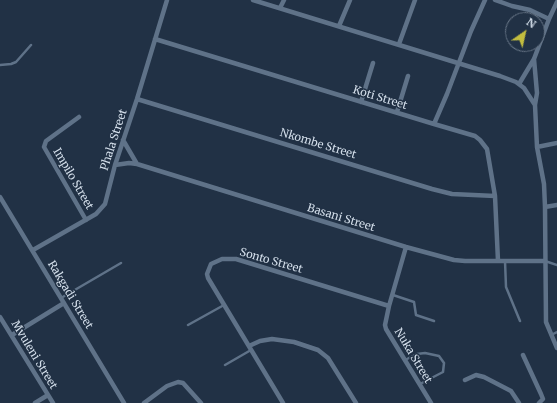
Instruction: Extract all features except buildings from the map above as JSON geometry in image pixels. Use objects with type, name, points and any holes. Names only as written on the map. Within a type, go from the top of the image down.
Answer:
[{"type":"street","name":"Phala Street","points":[[33,250],[86,220],[105,204],[115,165],[138,99],[154,39],[167,0]]},
{"type":"street","points":[[253,0],[500,76],[519,84],[526,91],[535,105]]},
{"type":"street","points":[[280,8],[284,0]]},
{"type":"street","points":[[339,26],[350,0]]},
{"type":"street","points":[[399,44],[415,0]]},
{"type":"street","points":[[434,124],[485,0]]},
{"type":"street","points":[[495,0],[526,9],[549,19]]},
{"type":"street","points":[[519,84],[534,59],[557,2]]},
{"type":"street","name":"Koti Street","points":[[154,39],[475,136],[485,144],[488,153],[495,196],[498,261]]},
{"type":"street","points":[[534,59],[537,93],[535,105],[537,147],[544,184],[546,322],[557,348]]},
{"type":"street","points":[[361,102],[373,63]]},
{"type":"street","points":[[397,112],[408,76]]},
{"type":"street","name":"Nkombe Street","points":[[138,99],[432,189],[452,194],[495,196]]},
{"type":"street","name":"Impilo Street","points":[[79,117],[46,141],[44,147],[86,220]]},
{"type":"street","points":[[123,140],[137,164]]},
{"type":"street","points":[[537,147],[557,143]]},
{"type":"street","name":"Basani Street","points":[[115,165],[129,162],[137,164],[406,247],[454,260],[545,261]]},
{"type":"street","name":"Rakgadi Street","points":[[0,197],[124,403]]},
{"type":"street","points":[[545,207],[557,205]]},
{"type":"street","name":"Nuka Street","points":[[406,247],[385,321],[386,329],[431,403]]},
{"type":"street","name":"Sonto Street","points":[[282,403],[208,278],[207,274],[211,264],[226,258],[236,260],[389,306]]},
{"type":"street","points":[[12,335],[62,301]]},
{"type":"street","name":"Mvuleni Street","points":[[0,317],[53,403]]},
{"type":"street","points":[[250,348],[260,341],[272,339],[294,342],[318,350],[328,358],[356,403]]},
{"type":"street","points":[[523,355],[543,399],[539,403]]},
{"type":"street","points":[[465,380],[476,375],[484,377],[511,391],[519,403]]},
{"type":"street","points":[[144,403],[168,386],[178,382],[183,383],[201,403]]},
{"type":"street","points":[[35,403],[48,395]]},
{"type":"lane","points":[[0,65],[12,64],[16,62],[31,45]]},
{"type":"lane","points":[[505,261],[506,287],[520,321]]},
{"type":"lane","points":[[545,261],[557,265]]},
{"type":"lane","points":[[62,301],[121,263]]},
{"type":"lane","points":[[392,295],[414,302],[416,315],[434,320]]},
{"type":"lane","points":[[188,325],[224,305]]},
{"type":"lane","points":[[551,335],[557,332]]},
{"type":"lane","points":[[225,365],[250,348]]},
{"type":"lane","points":[[405,360],[417,354],[425,353],[439,356],[444,362],[443,372],[419,384]]}]
